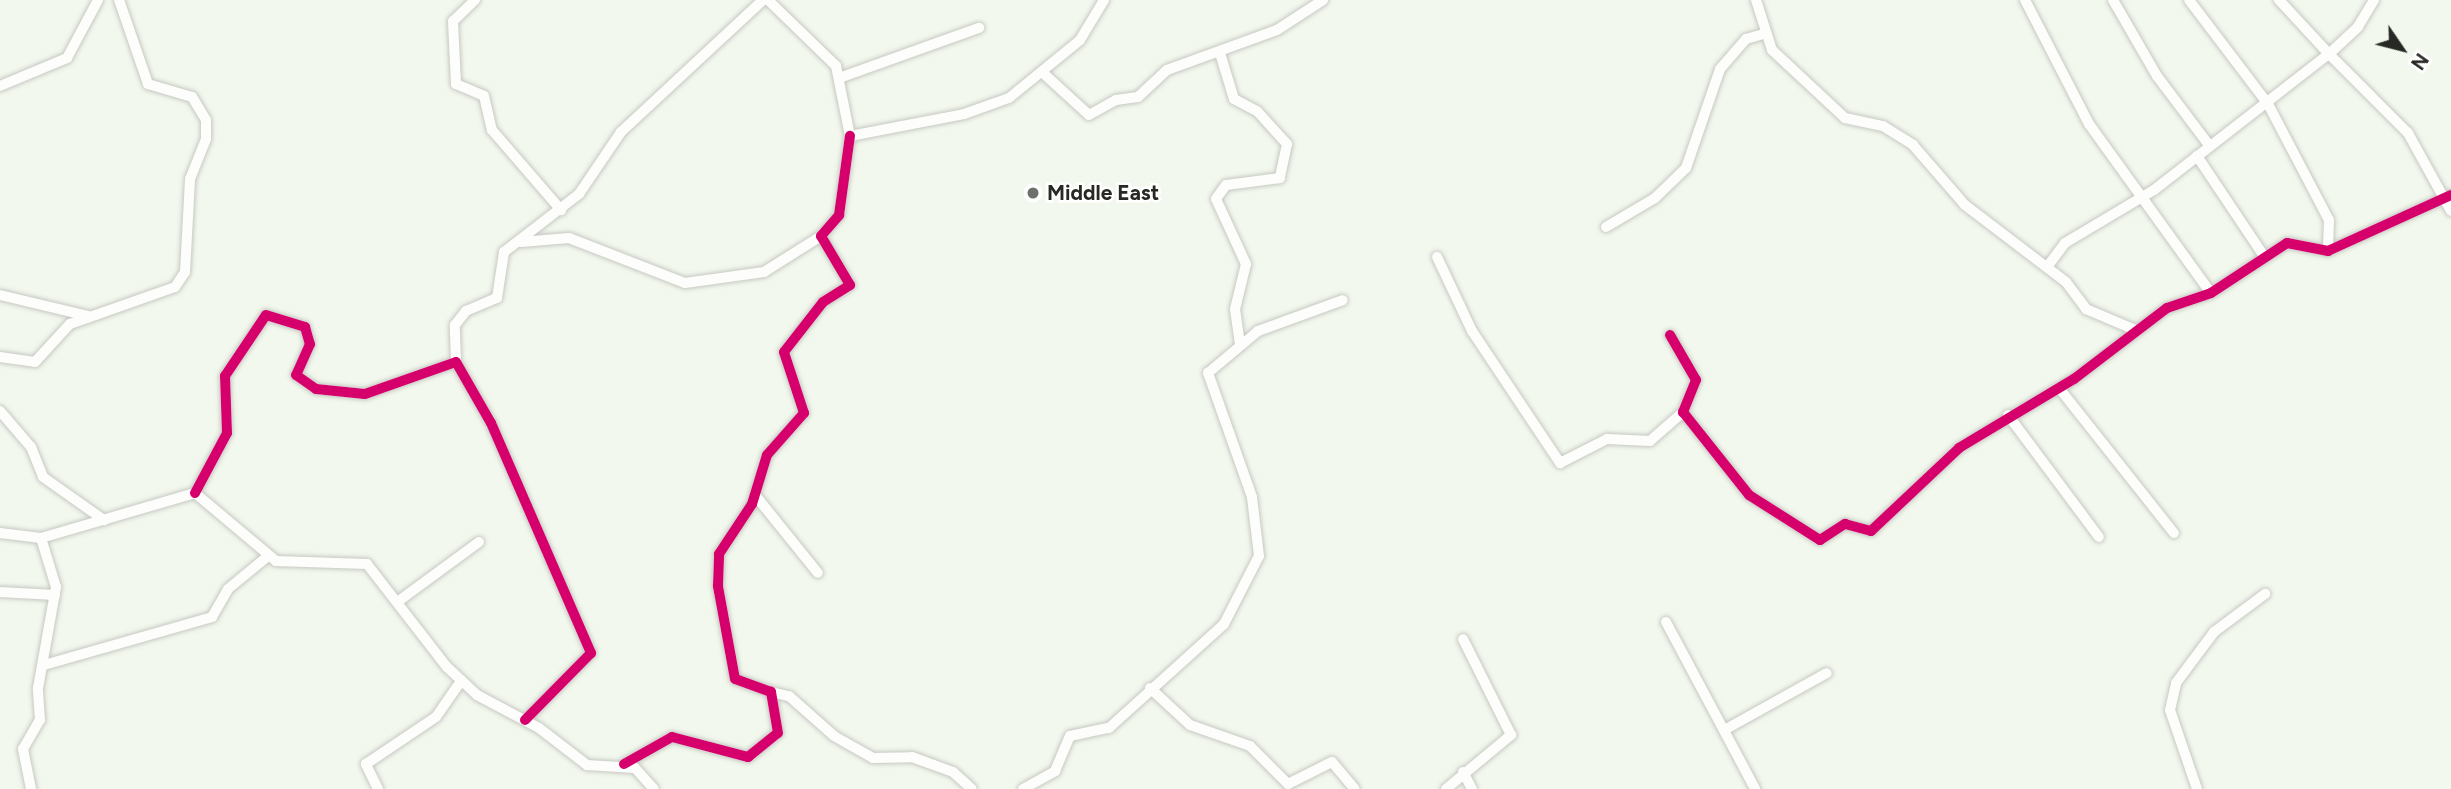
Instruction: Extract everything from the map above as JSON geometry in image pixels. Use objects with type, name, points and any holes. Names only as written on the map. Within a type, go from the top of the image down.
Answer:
[{"type":"street","points":[[0,86],[67,58],[99,0]]},
{"type":"street","points":[[0,357],[35,362],[58,333],[88,316],[183,278],[190,179],[206,139],[204,113],[192,97],[148,83],[119,0]]},
{"type":"street","points":[[475,0],[453,21],[456,84],[484,96],[492,130],[561,210]]},
{"type":"street","points":[[521,242],[569,238],[685,283],[764,272],[821,236],[839,215],[850,136],[839,78],[831,59],[798,36],[765,0],[621,132],[561,210],[499,259],[497,298],[459,317],[456,362],[491,423],[591,653],[525,720]]},
{"type":"street","points":[[850,136],[977,110],[1043,73],[1080,40],[1104,0]]},
{"type":"street","points":[[1756,0],[1764,34],[1772,50],[1845,118],[1884,127],[1913,145],[1965,205],[2047,267],[2086,309],[2133,329]]},
{"type":"street","points":[[2025,0],[2089,124],[2211,293]]},
{"type":"street","points":[[2113,0],[2157,76],[2209,145]]},
{"type":"street","points":[[2189,0],[2268,104],[2329,220],[2328,251]]},
{"type":"street","points":[[2278,0],[2408,133],[2448,197],[2451,211]]},
{"type":"street","points":[[2047,267],[2065,243],[2141,197],[2268,104],[2329,54],[2374,0]]},
{"type":"street","points":[[1043,73],[1089,115],[1116,100],[1138,97],[1167,70],[1220,53],[1317,2]]},
{"type":"street","points":[[839,78],[979,29]]},
{"type":"street","points":[[1606,227],[1654,198],[1686,169],[1720,69],[1746,39],[1764,34]]},
{"type":"street","points":[[1220,53],[1234,99],[1266,118],[1287,144],[1280,178],[1226,185],[1216,199],[1247,264],[1235,309],[1240,342]]},
{"type":"street","points":[[2197,156],[2264,256]]},
{"type":"street","points":[[1683,412],[1749,495],[1820,540],[1844,524],[1875,529],[1959,448],[2008,415],[2059,388],[2133,329],[2211,293],[2264,256],[2292,241],[2328,251],[2448,197]]},
{"type":"street","points":[[821,236],[849,285],[823,302],[784,352],[804,413],[767,455],[755,495],[720,549],[718,586],[735,679],[789,696],[834,736],[873,758],[912,757],[953,772],[972,789]]},
{"type":"street","points":[[1437,257],[1472,331],[1560,463],[1607,439],[1650,442],[1683,412],[1696,380],[1670,335]]},
{"type":"street","points":[[0,295],[55,303],[88,316]]},
{"type":"street","points":[[1023,789],[1055,771],[1070,736],[1109,728],[1150,688],[1224,624],[1258,561],[1252,497],[1208,378],[1240,342],[1342,300]]},
{"type":"street","points":[[0,533],[41,538],[195,494],[227,433],[225,376],[267,315],[305,327],[310,344],[296,375],[316,389],[365,394],[456,362]]},
{"type":"street","points":[[2059,388],[2174,533]]},
{"type":"street","points":[[0,411],[31,447],[39,472],[104,520]]},
{"type":"street","points":[[2008,415],[2099,537]]},
{"type":"street","points":[[195,494],[268,556],[292,565],[357,561],[376,571],[461,681],[525,720],[587,765],[624,764],[640,771],[654,789]]},
{"type":"street","points":[[755,495],[818,573]]},
{"type":"street","points":[[31,789],[23,749],[40,722],[44,665],[55,595],[41,538]]},
{"type":"street","points":[[400,600],[479,542]]},
{"type":"street","points":[[44,665],[212,617],[228,589],[268,556]]},
{"type":"street","points":[[0,592],[55,595]]},
{"type":"street","points":[[2197,789],[2170,710],[2176,682],[2214,632],[2265,594]]},
{"type":"street","points":[[1666,622],[1726,729],[1755,789]]},
{"type":"street","points":[[1446,789],[1511,732],[1463,639]]},
{"type":"street","points":[[1726,729],[1827,673]]},
{"type":"street","points":[[378,789],[366,764],[436,717],[461,681]]},
{"type":"street","points":[[1150,688],[1190,725],[1250,746],[1290,785],[1332,762],[1355,789]]},
{"type":"street","points":[[624,764],[672,737],[739,758],[754,755],[778,733],[771,692]]},
{"type":"street","points":[[1464,772],[1472,789]]},
{"type":"cycle path","points":[[624,764],[672,737],[748,757],[778,733],[771,692],[735,679],[718,586],[719,554],[752,504],[767,455],[804,413],[784,352],[823,302],[850,285],[821,236],[839,215],[850,136]]},
{"type":"cycle path","points":[[1670,335],[1696,380],[1683,412],[1749,495],[1820,540],[1845,524],[1871,531],[1959,448],[2074,379],[2167,308],[2211,293],[2287,243],[2328,251],[2451,195]]},
{"type":"cycle path","points":[[195,493],[227,433],[225,376],[266,315],[305,327],[310,344],[296,375],[316,389],[365,394],[456,362],[491,423],[591,653],[525,720]]},
{"type":"place","name":"Middle East","points":[[1033,193]]}]
